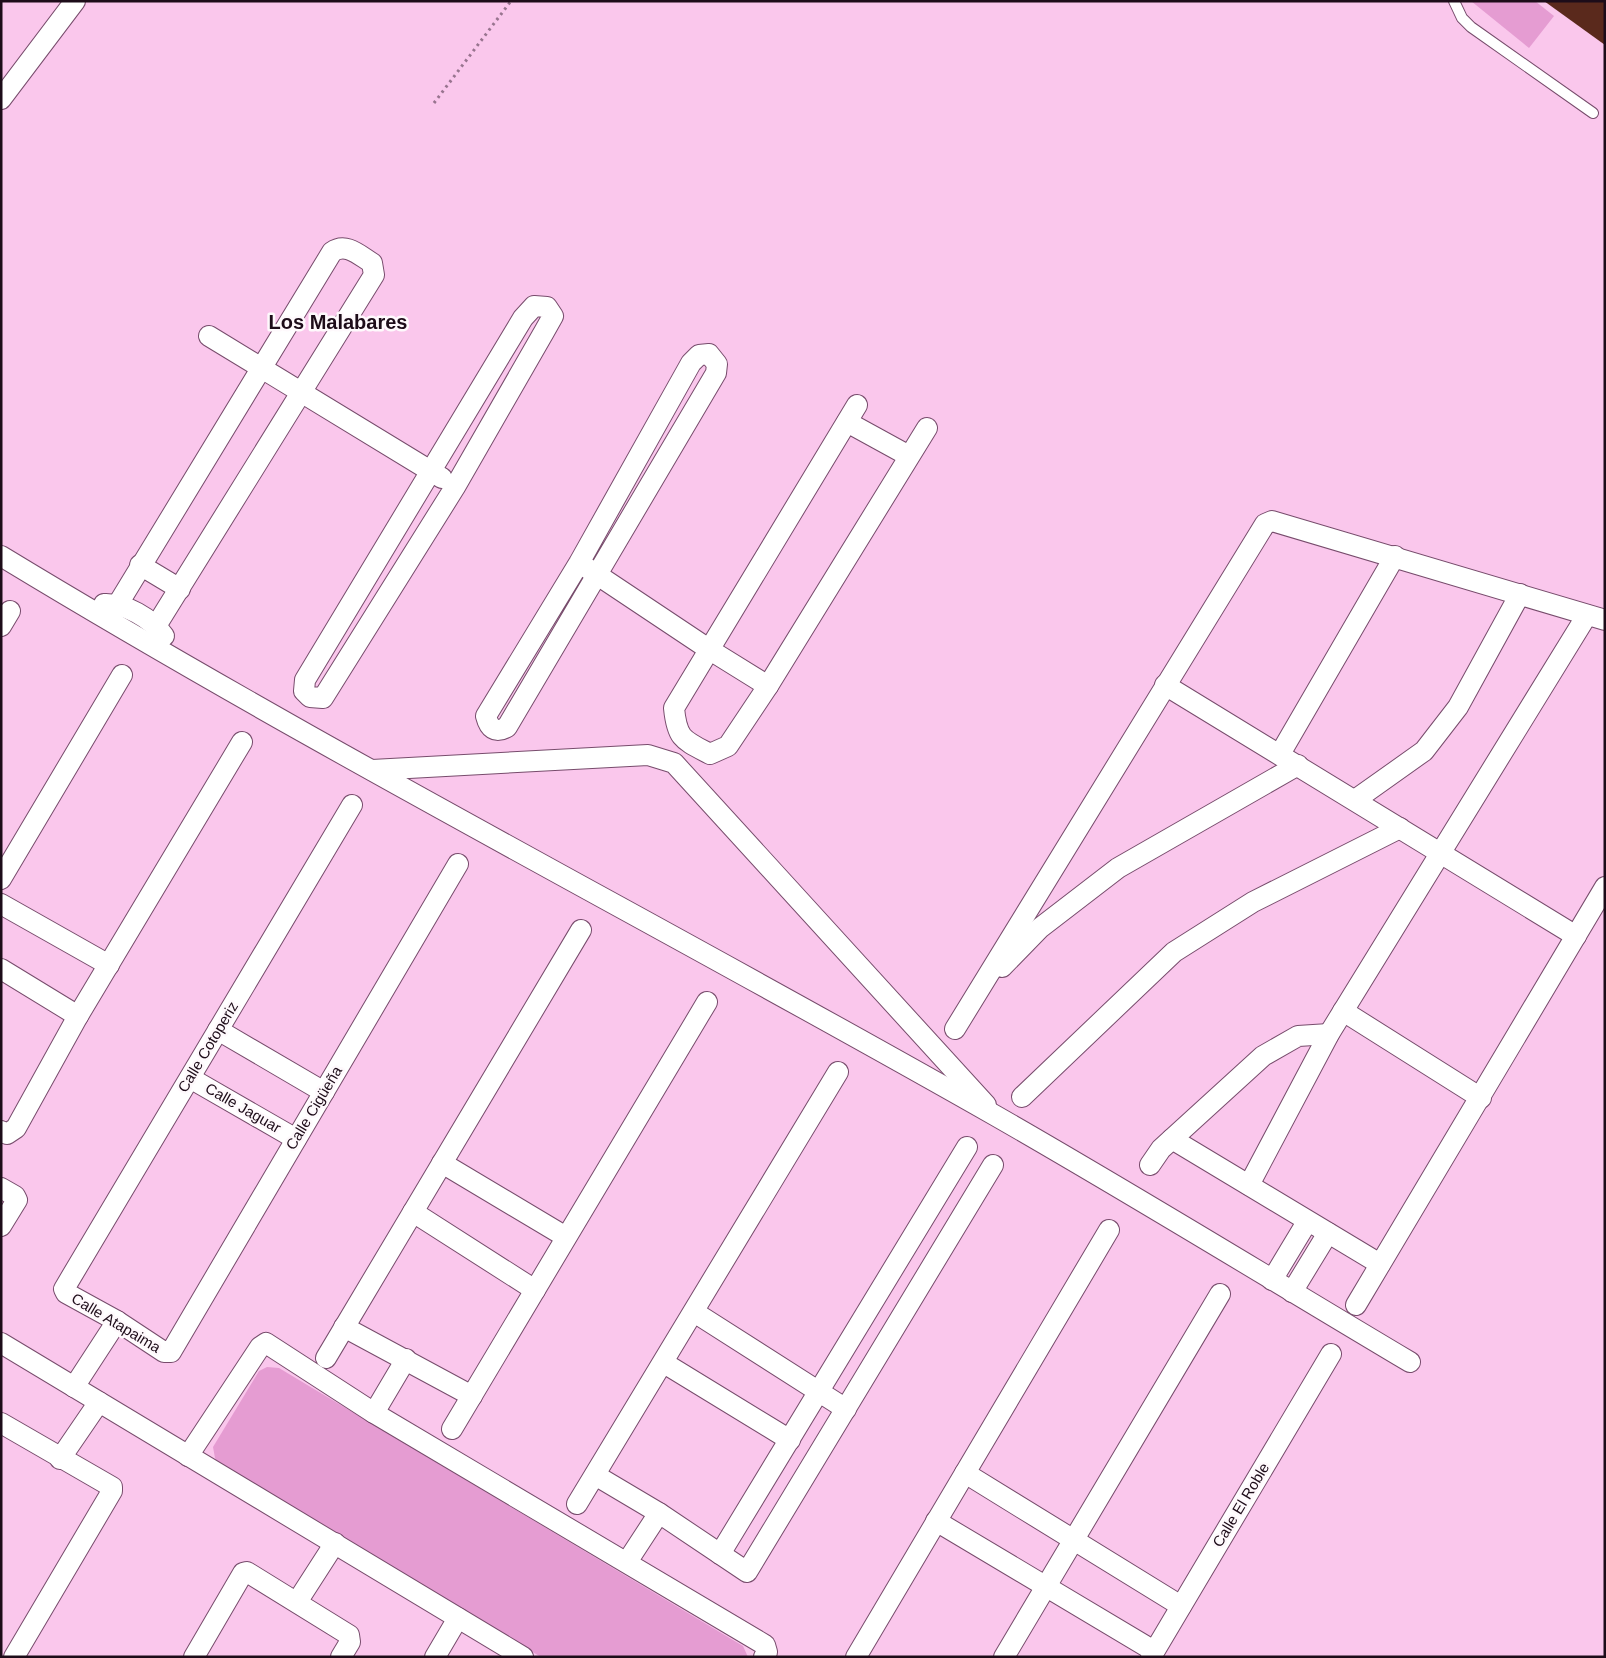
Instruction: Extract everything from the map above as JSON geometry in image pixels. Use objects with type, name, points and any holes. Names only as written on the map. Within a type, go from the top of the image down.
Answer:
[{"type":"street","points":[[1,99],[75,1]]},
{"type":"street","points":[[118,604],[332,252],[339,247],[346,247],[372,263],[374,275],[156,626]]},
{"type":"street","points":[[534,306],[547,307],[553,316],[455,487],[323,698],[310,697],[304,691],[305,680],[431,471],[524,318],[534,306]]},
{"type":"street","points":[[209,336],[455,487]]},
{"type":"street","points":[[709,354],[717,364],[716,374],[598,574],[507,727],[500,731],[494,730],[488,724],[486,716],[579,563],[691,363],[699,355],[709,354]]},
{"type":"street","points":[[857,405],[674,708],[676,729],[689,743],[710,754],[728,746],[768,686],[927,428]]},
{"type":"street","points":[[847,422],[909,456]]},
{"type":"street","points":[[955,1029],[1165,684],[1265,524],[1272,521],[1596,618],[1440,853],[1343,1011],[1249,1185]]},
{"type":"street","points":[[1,556],[79,604],[372,770],[998,1117],[1410,1362]]},
{"type":"street","points":[[1280,754],[1394,556]]},
{"type":"street","points":[[579,563],[768,686]]},
{"type":"street","points":[[140,566],[180,589]]},
{"type":"street","points":[[1355,800],[1424,751],[1458,707],[1520,594]]},
{"type":"street","points":[[79,604],[118,604],[156,626],[182,662]]},
{"type":"street","points":[[1,878],[122,675]]},
{"type":"street","points":[[1165,684],[1576,936]]},
{"type":"street","points":[[1,1131],[7,1134],[16,1128],[78,1016],[242,742]]},
{"type":"street","points":[[674,763],[689,743]]},
{"type":"street","points":[[372,770],[648,755],[674,763],[998,1117]]},
{"type":"street","points":[[976,993],[1040,928],[1118,868],[1298,765]]},
{"type":"street","name":"Calle Cotoperiz","points":[[64,1289],[352,805]]},
{"type":"street","points":[[1022,1098],[1174,952],[1253,902],[1400,828]]},
{"type":"street","name":"Calle Cigüeña","points":[[171,1352],[458,864]]},
{"type":"street","points":[[1356,1305],[1605,887]]},
{"type":"street","points":[[1,904],[109,965]]},
{"type":"street","points":[[326,1358],[581,930]]},
{"type":"street","points":[[1,969],[78,1016]]},
{"type":"street","points":[[452,1429],[707,1002]]},
{"type":"street","points":[[1343,1011],[1481,1098]]},
{"type":"street","points":[[218,1030],[324,1092]]},
{"type":"street","points":[[1150,1165],[1172,1139],[1263,1056],[1298,1036],[1330,1034]]},
{"type":"street","points":[[577,1504],[664,1363],[838,1072]]},
{"type":"street","name":"Calle Jaguar","points":[[190,1078],[296,1138]]},
{"type":"street","points":[[1172,1139],[1307,1222],[1380,1264]]},
{"type":"street","points":[[720,1554],[967,1148]]},
{"type":"street","points":[[442,1163],[566,1237]]},
{"type":"street","points":[[595,1475],[659,1513],[747,1572],[993,1165]]},
{"type":"street","points":[[1,1188],[15,1196],[17,1200],[1,1226]]},
{"type":"street","points":[[412,1212],[535,1290]]},
{"type":"street","points":[[1272,1280],[1307,1222]]},
{"type":"street","points":[[856,1657],[1109,1230]]},
{"type":"street","points":[[1292,1292],[1328,1233]]},
{"type":"street","name":"Calle Atapaima","points":[[64,1289],[66,1293],[117,1320],[164,1352],[171,1352]]},
{"type":"street","points":[[1004,1657],[1220,1294]]},
{"type":"street","points":[[694,1312],[846,1409]]},
{"type":"street","points":[[74,1387],[117,1320]]},
{"type":"street","points":[[344,1327],[472,1396]]},
{"type":"street","points":[[1,1343],[522,1657]]},
{"type":"street","points":[[188,1456],[260,1347],[266,1343],[374,1413],[765,1645],[768,1652],[764,1657]]},
{"type":"street","name":"Calle El Roble","points":[[1153,1654],[1331,1354]]},
{"type":"street","points":[[374,1413],[406,1359]]},
{"type":"street","points":[[664,1363],[790,1440]]},
{"type":"street","points":[[60,1459],[99,1402]]},
{"type":"street","points":[[1,1423],[7,1424],[60,1459],[109,1485],[112,1491],[14,1657]]},
{"type":"street","points":[[965,1473],[1181,1606]]},
{"type":"street","points":[[627,1562],[659,1513]]},
{"type":"street","points":[[936,1521],[1153,1654]]},
{"type":"street","points":[[297,1602],[334,1543]]},
{"type":"street","points":[[194,1657],[244,1573],[250,1573],[349,1635],[350,1642],[341,1657]]},
{"type":"street","points":[[436,1657],[458,1618]]},
{"type":"lane","points":[[1454,1],[1462,18],[1472,27],[1593,114]]},
{"type":"path","points":[[434,103],[511,1]]},
{"type":"shaded area","points":[[1471,1],[1535,1],[1554,16],[1529,48]]},
{"type":"shaded area","points":[[267,1367],[279,1368],[743,1646],[748,1657],[541,1657],[220,1467],[215,1458],[213,1447],[259,1371]]},
{"type":"building","points":[[1544,1],[1605,1],[1605,45]]},
{"type":"district","name":"Los Malabares","points":[[338,322]]}]
